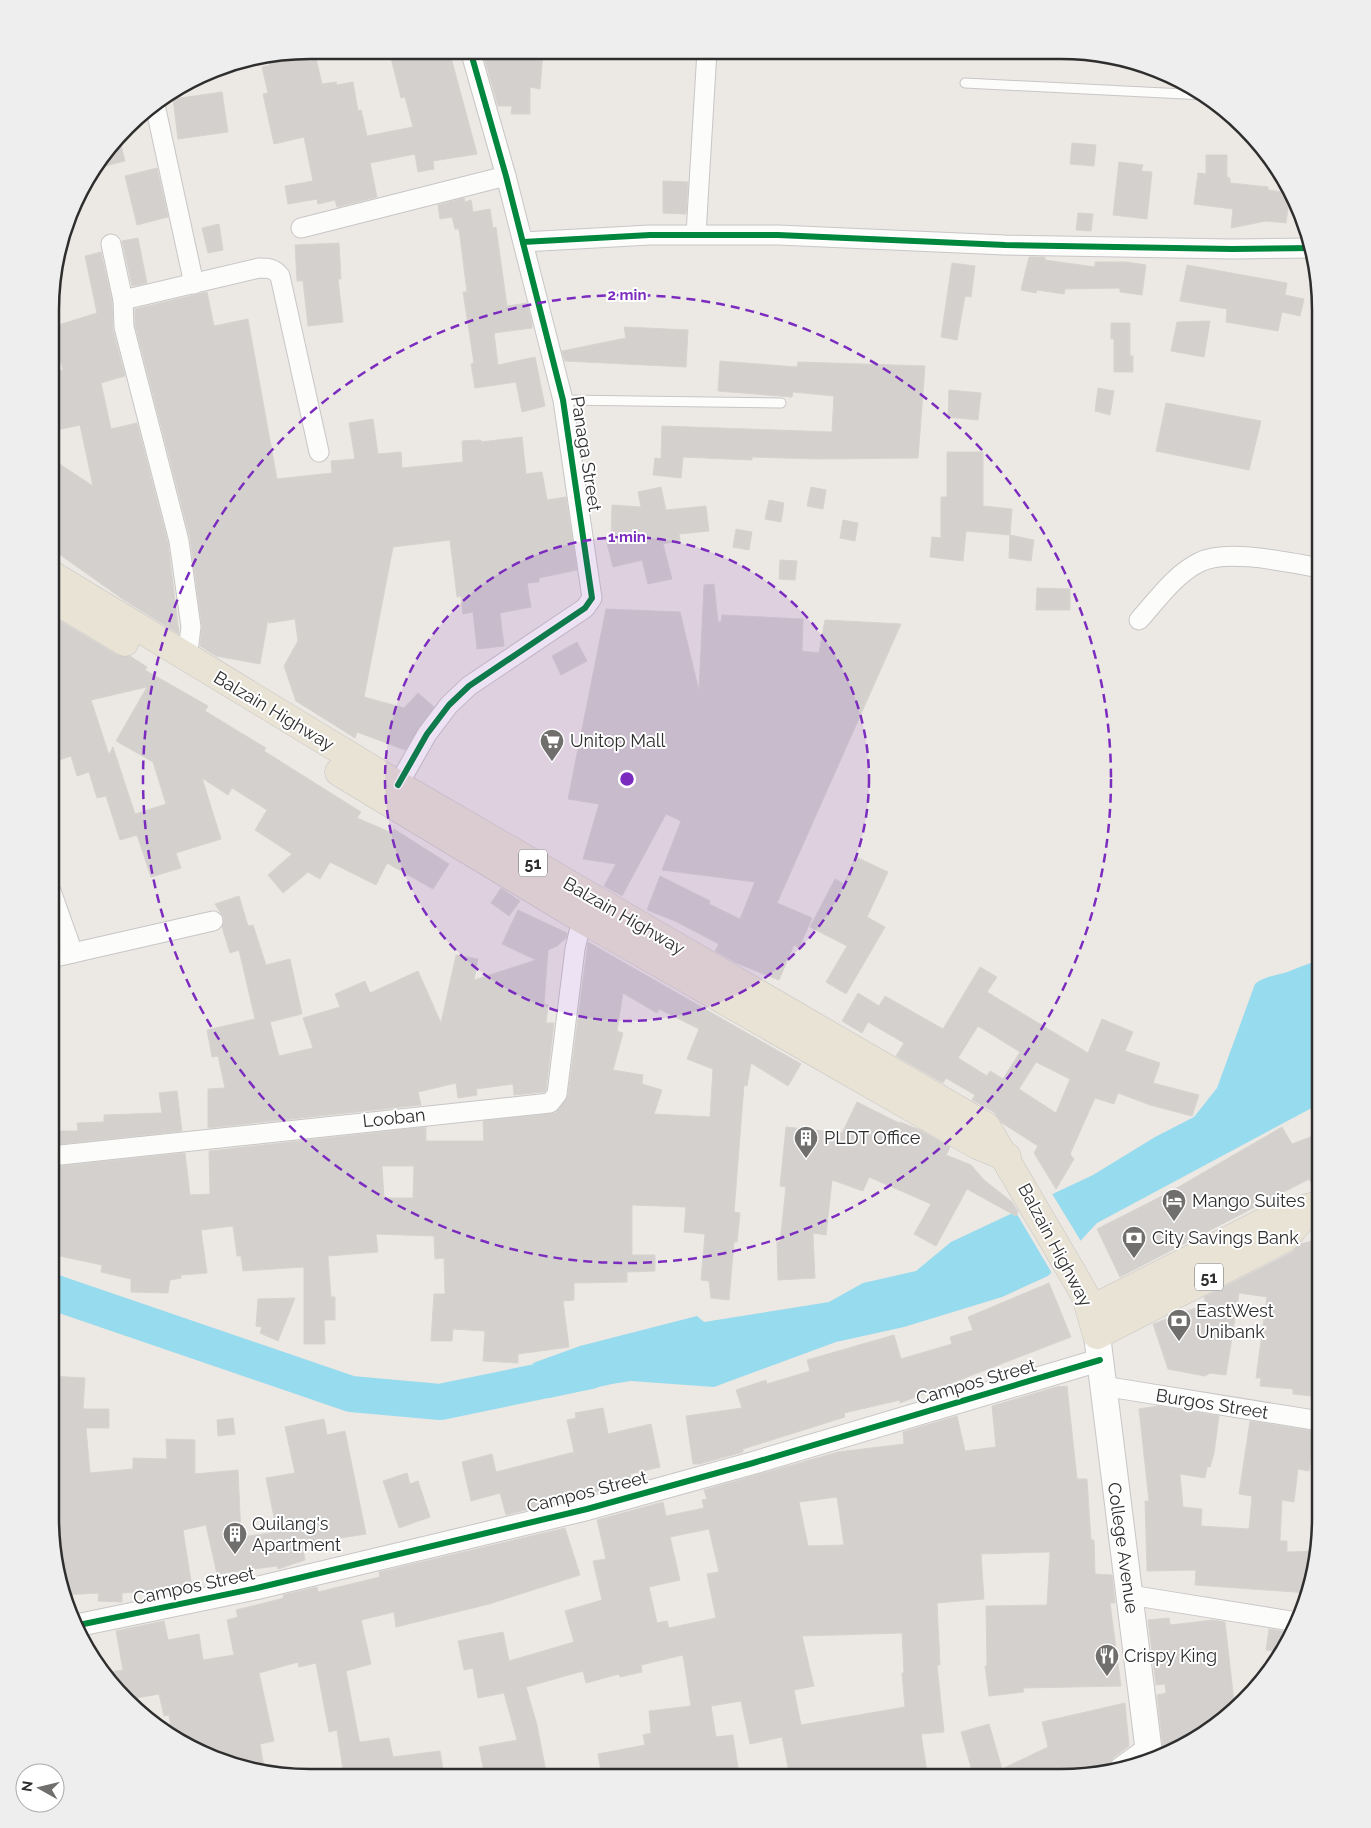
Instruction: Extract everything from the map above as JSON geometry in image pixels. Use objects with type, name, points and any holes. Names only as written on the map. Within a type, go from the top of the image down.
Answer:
[{"type":"main road","name":"Balzain Highway","points":[[59,579],[398,785],[986,1126],[1011,1165],[1077,1281],[1096,1335]]},
{"type":"main road","name":"Balzain Highway","points":[[59,602],[582,919],[1011,1165]]},
{"type":"main road","name":"51","points":[[1096,1335],[1285,1238],[1312,1209]]},
{"type":"main road","name":"College Avenue","points":[[1096,1335],[1149,1753]]},
{"type":"street","name":"Panaga Street","points":[[398,785],[427,734],[449,705],[469,686],[585,608],[592,598],[563,400],[506,176],[473,59]]},
{"type":"street","points":[[696,234],[707,59]]},
{"type":"street","points":[[156,112],[194,284]]},
{"type":"street","points":[[301,228],[506,176]]},
{"type":"street","points":[[523,242],[592,236],[778,234],[1004,245],[1232,249],[1305,248]]},
{"type":"street","points":[[111,244],[123,300],[124,327],[179,541],[190,612],[191,642],[188,659]]},
{"type":"street","points":[[123,300],[259,268],[272,269],[280,276],[319,452]]},
{"type":"street","points":[[1139,620],[1184,572],[1211,557],[1268,560],[1312,567]]},
{"type":"street","points":[[59,914],[73,953]]},
{"type":"street","name":"Looban","points":[[59,1155],[550,1103],[557,1094],[575,949],[582,919]]},
{"type":"street","points":[[59,956],[212,921]]},
{"type":"street","name":"Campos Street","points":[[83,1624],[257,1588],[587,1509],[753,1463],[1096,1335]]},
{"type":"street","name":"Burgos Street","points":[[1103,1386],[1312,1420]]},
{"type":"street","points":[[1130,1595],[1290,1621]]},
{"type":"lane","points":[[965,83],[1189,93]]},
{"type":"lane","points":[[563,400],[781,404]]},
{"type":"water","points":[[1312,963],[1312,1108],[1097,1223],[1048,1276],[1002,1297],[904,1327],[836,1342],[714,1387],[631,1381],[549,1398],[533,1363],[580,1346],[697,1316],[704,1322],[829,1302],[863,1283],[916,1271],[951,1242],[1093,1175],[1155,1137],[1194,1117],[1217,1088],[1255,984],[1267,977],[1285,973]]},
{"type":"pier","points":[[1051,1192],[1082,1243],[1053,1275],[1014,1209]]},
{"type":"building","points":[[316,59],[322,84],[336,82],[337,85],[353,82],[358,111],[361,110],[367,136],[413,127],[405,97],[401,98],[391,59],[451,59],[477,154],[433,161],[434,169],[418,172],[415,154],[370,163],[377,197],[337,207],[335,200],[318,204],[317,199],[288,204],[285,186],[313,181],[304,137],[274,144],[263,94],[268,93],[262,67],[270,65],[269,62],[277,61]]},
{"type":"building","points":[[485,59],[542,59],[540,89],[530,87],[530,114],[511,114],[512,106],[498,106]]},
{"type":"building","points":[[222,92],[228,132],[178,139],[173,99]]},
{"type":"building","points":[[1072,143],[1096,145],[1094,166],[1070,164]]},
{"type":"building","points":[[121,144],[125,161],[104,166]]},
{"type":"building","points":[[1206,155],[1227,155],[1227,177],[1230,178],[1230,183],[1268,187],[1268,190],[1283,192],[1288,204],[1286,223],[1266,221],[1231,228],[1233,209],[1194,204],[1198,173],[1206,174]]},
{"type":"building","points":[[1119,162],[1143,165],[1141,171],[1152,172],[1147,219],[1113,215]]},
{"type":"building","points":[[157,168],[168,217],[137,225],[125,176]]},
{"type":"building","points":[[663,181],[688,182],[686,214],[663,213]]},
{"type":"building","points":[[464,198],[465,202],[471,200],[473,212],[490,209],[493,228],[496,227],[507,306],[527,303],[532,323],[532,328],[494,333],[498,365],[535,357],[545,406],[522,412],[516,382],[475,388],[471,364],[474,363],[463,292],[467,292],[459,229],[455,229],[452,217],[440,219],[438,205]]},
{"type":"building","points":[[1078,213],[1093,214],[1091,231],[1076,230]]},
{"type":"building","points":[[219,224],[223,250],[208,253],[202,228]]},
{"type":"building","points":[[138,238],[147,283],[132,286],[122,241]]},
{"type":"building","points":[[339,243],[341,279],[338,279],[343,322],[308,326],[303,281],[297,281],[295,245]]},
{"type":"building","points":[[101,252],[112,301],[113,330],[125,376],[101,383],[111,429],[137,423],[168,543],[179,634],[124,600],[59,554],[59,464],[93,486],[80,425],[59,430],[59,371],[63,370],[59,354],[59,325],[97,313],[85,256]]},
{"type":"building","points":[[1029,257],[1045,257],[1045,260],[1095,267],[1095,262],[1126,262],[1146,265],[1142,295],[1120,292],[1120,288],[1065,289],[1064,294],[1037,290],[1036,293],[1021,290]]},
{"type":"building","points":[[952,263],[975,266],[971,297],[965,296],[957,340],[941,337]]},
{"type":"building","points":[[1187,265],[1287,283],[1285,295],[1304,299],[1300,316],[1282,312],[1278,331],[1226,322],[1227,309],[1180,301]]},
{"type":"building","points":[[207,292],[214,326],[248,319],[277,479],[332,473],[331,461],[355,459],[349,423],[373,419],[378,454],[401,452],[402,468],[463,462],[462,441],[481,440],[481,442],[522,437],[526,474],[542,472],[547,500],[566,497],[577,570],[539,578],[539,582],[527,583],[531,607],[500,613],[504,646],[477,649],[473,612],[463,614],[461,596],[457,597],[450,540],[393,547],[364,697],[404,708],[418,693],[434,707],[405,750],[357,732],[355,738],[296,701],[284,666],[298,641],[295,619],[269,623],[268,619],[260,664],[216,656],[200,646],[202,626],[190,538],[135,325],[135,309]]},
{"type":"building","points":[[1210,321],[1204,357],[1171,351],[1177,322]]},
{"type":"building","points":[[1111,323],[1130,323],[1130,356],[1133,356],[1133,372],[1114,372],[1114,339],[1111,339]]},
{"type":"building","points":[[624,327],[688,330],[686,367],[565,361],[562,351],[626,338]]},
{"type":"building","points":[[720,361],[797,367],[798,362],[925,366],[918,458],[816,459],[752,457],[752,460],[683,457],[681,478],[653,475],[655,458],[661,459],[662,426],[832,432],[834,396],[793,392],[792,397],[718,391]]},
{"type":"building","points":[[1098,388],[1114,391],[1110,415],[1095,411]]},
{"type":"building","points":[[949,390],[981,393],[978,420],[948,417]]},
{"type":"building","points":[[1166,403],[1261,421],[1249,470],[1156,451]]},
{"type":"building","points":[[947,452],[983,452],[983,506],[1012,509],[1010,535],[966,531],[963,561],[930,557],[932,537],[941,538],[941,497],[947,497]]},
{"type":"building","points":[[661,487],[666,510],[706,506],[709,531],[679,534],[680,540],[663,544],[672,579],[648,584],[642,560],[613,567],[607,543],[611,542],[612,505],[641,507],[638,492]]},
{"type":"building","points":[[811,487],[826,490],[823,509],[807,506]]},
{"type":"building","points":[[769,500],[784,503],[781,522],[765,519]]},
{"type":"building","points":[[843,520],[858,523],[855,541],[840,538]]},
{"type":"building","points":[[736,529],[752,532],[749,550],[733,547]]},
{"type":"building","points":[[1010,535],[1034,540],[1031,561],[1009,558]]},
{"type":"building","points":[[780,560],[797,561],[795,580],[779,579]]},
{"type":"building","points":[[714,584],[718,622],[721,622],[722,615],[803,619],[802,651],[819,653],[825,620],[901,624],[777,903],[812,918],[799,948],[794,945],[779,980],[736,963],[715,951],[719,944],[675,921],[647,910],[660,876],[710,901],[709,904],[740,919],[755,882],[662,870],[681,821],[666,814],[622,896],[604,886],[616,864],[583,859],[599,804],[568,799],[606,609],[680,612],[699,691],[704,585]]},
{"type":"building","points":[[1037,588],[1070,589],[1070,610],[1036,610]]},
{"type":"building","points":[[59,620],[117,655],[130,656],[147,667],[145,670],[208,706],[205,711],[266,748],[264,751],[361,812],[357,818],[392,833],[394,829],[449,864],[433,889],[387,863],[376,885],[330,862],[320,879],[308,872],[283,893],[268,875],[292,854],[255,830],[267,810],[232,788],[228,795],[202,778],[221,839],[176,853],[181,868],[151,877],[137,835],[120,840],[106,796],[97,798],[89,772],[77,776],[71,756],[59,760]],"holes":[[[147,687],[116,741],[153,762],[166,804],[135,814],[113,747],[109,755],[91,700]]]},
{"type":"building","points":[[577,642],[587,661],[561,675],[552,656]]},
{"type":"building","points":[[856,857],[888,872],[867,917],[885,927],[846,994],[826,982],[847,946],[810,927],[835,879],[844,884]]},
{"type":"building","points":[[501,888],[520,901],[509,916],[491,903]]},
{"type":"building","points":[[239,896],[248,926],[253,925],[266,965],[290,959],[302,1014],[270,1022],[279,1056],[313,1048],[303,1018],[340,1007],[335,994],[365,981],[370,993],[418,971],[441,1023],[456,955],[478,959],[474,980],[536,960],[502,944],[518,910],[567,933],[566,938],[557,946],[548,950],[544,1004],[548,1005],[546,1023],[554,1023],[546,1090],[544,1092],[514,1095],[513,1084],[476,1089],[477,1095],[458,1098],[456,1083],[418,1092],[421,1105],[208,1128],[208,1089],[225,1088],[218,1056],[212,1057],[207,1030],[255,1019],[239,950],[230,953],[222,927],[224,918],[215,904]]},
{"type":"building","points":[[588,942],[801,1064],[788,1086],[751,1063],[747,1086],[744,1085],[734,1212],[740,1213],[737,1242],[734,1242],[729,1300],[711,1298],[709,1281],[701,1280],[705,1234],[684,1232],[686,1207],[632,1205],[632,1255],[655,1255],[655,1271],[627,1272],[627,1282],[574,1283],[574,1300],[563,1301],[569,1347],[518,1354],[518,1363],[483,1361],[485,1331],[453,1329],[452,1341],[431,1341],[434,1294],[445,1294],[444,1258],[435,1259],[434,1236],[376,1234],[378,1252],[328,1256],[331,1297],[335,1297],[335,1320],[324,1320],[325,1344],[304,1344],[304,1267],[243,1271],[241,1256],[237,1256],[233,1226],[201,1230],[207,1273],[181,1275],[181,1278],[170,1280],[168,1293],[131,1292],[131,1279],[101,1272],[102,1265],[59,1256],[59,1166],[185,1153],[190,1195],[210,1194],[209,1151],[426,1127],[426,1141],[484,1141],[483,1121],[556,1113],[568,1095]],"holes":[[[623,993],[657,1013],[659,1009],[699,1029],[687,1059],[713,1069],[710,1117],[654,1114],[662,1090],[642,1084],[643,1075],[613,1070],[623,1033],[617,1031]],[[382,1166],[414,1166],[413,1198],[384,1198]]]},
{"type":"building","points":[[980,967],[997,977],[987,992],[1088,1053],[1102,1019],[1133,1032],[1125,1051],[1160,1063],[1153,1083],[1199,1095],[1192,1116],[1150,1105],[1118,1093],[1114,1104],[1095,1098],[1070,1154],[1074,1159],[1056,1189],[1034,1153],[1038,1146],[1002,1123],[994,1112],[972,1100],[975,1095],[946,1078],[943,1083],[896,1056],[904,1043],[868,1022],[862,1033],[842,1021],[858,993],[879,1006],[885,996],[943,1029]],"holes":[[[978,1026],[1020,1052],[1003,1079],[990,1071],[987,1076],[958,1058]],[[1036,1062],[1070,1079],[1056,1113],[1019,1089]]]},
{"type":"building","points":[[177,1091],[182,1131],[59,1144],[59,1131],[78,1131],[77,1123],[104,1122],[104,1115],[162,1113],[159,1093]]},
{"type":"building","points":[[857,1102],[899,1123],[920,1130],[950,1147],[946,1155],[971,1165],[984,1180],[1012,1202],[1018,1212],[1016,1216],[967,1189],[936,1246],[914,1234],[931,1204],[869,1177],[863,1191],[832,1180],[826,1235],[813,1233],[815,1278],[778,1280],[777,1242],[780,1242],[786,1187],[780,1186],[786,1127],[842,1133]]},
{"type":"building","name":"Mango Suites","points":[[1282,1127],[1292,1144],[1312,1136],[1312,1184],[1309,1179],[1120,1277],[1097,1229],[1168,1193]]},
{"type":"building","points":[[1312,1241],[1312,1396],[1293,1394],[1293,1389],[1260,1386],[1261,1378],[1256,1378],[1267,1297],[1239,1293],[1226,1375],[1210,1373],[1205,1376],[1168,1369],[1153,1324],[1206,1304],[1204,1297],[1292,1252],[1300,1244]]},
{"type":"building","points":[[1049,1283],[1071,1337],[900,1403],[900,1400],[844,1413],[845,1417],[743,1449],[743,1452],[693,1464],[686,1416],[742,1408],[736,1390],[766,1380],[767,1384],[810,1371],[807,1360],[894,1335],[901,1359],[952,1344],[950,1337],[973,1330],[968,1317]]},
{"type":"building","points":[[295,1298],[278,1341],[260,1333],[262,1327],[256,1326],[258,1299]]},
{"type":"building","points":[[59,1377],[85,1378],[83,1409],[109,1409],[109,1428],[86,1428],[90,1473],[133,1469],[133,1458],[167,1459],[166,1439],[195,1440],[195,1474],[238,1470],[241,1537],[277,1532],[266,1478],[295,1473],[285,1427],[324,1419],[327,1435],[345,1431],[366,1534],[302,1544],[305,1560],[278,1569],[277,1566],[217,1574],[206,1525],[183,1530],[192,1588],[122,1593],[122,1602],[98,1601],[99,1593],[71,1595],[61,1551],[59,1535]]},
{"type":"building","points":[[1067,1386],[1077,1479],[1087,1479],[1091,1540],[1094,1540],[1095,1574],[1112,1575],[1115,1603],[1110,1603],[1121,1686],[1023,1688],[1024,1692],[989,1696],[985,1666],[987,1666],[986,1606],[1047,1605],[1050,1552],[981,1554],[984,1599],[937,1603],[940,1665],[937,1665],[944,1732],[921,1734],[927,1769],[788,1769],[782,1737],[750,1744],[741,1701],[711,1706],[716,1737],[733,1735],[738,1768],[601,1769],[598,1754],[645,1745],[643,1735],[651,1733],[649,1711],[691,1706],[683,1655],[641,1665],[642,1672],[620,1677],[619,1674],[586,1683],[583,1671],[526,1687],[537,1725],[545,1769],[484,1769],[479,1747],[517,1740],[504,1693],[478,1698],[473,1668],[464,1670],[458,1641],[503,1632],[509,1661],[574,1642],[565,1611],[602,1600],[593,1561],[606,1559],[597,1520],[663,1502],[666,1516],[704,1508],[702,1500],[707,1499],[704,1490],[838,1452],[904,1444],[903,1432],[957,1416],[965,1451],[996,1447],[992,1406],[1056,1387]],"holes":[[[837,1497],[844,1545],[808,1546],[799,1502]],[[709,1529],[719,1572],[707,1574],[716,1618],[669,1628],[667,1621],[657,1623],[649,1587],[680,1580],[670,1537]],[[902,1633],[904,1673],[902,1673],[905,1707],[801,1725],[794,1690],[814,1686],[802,1636]]]},
{"type":"building","points":[[1158,1406],[1219,1416],[1214,1453],[1210,1467],[1207,1467],[1205,1478],[1180,1474],[1183,1507],[1202,1509],[1201,1526],[1249,1529],[1252,1496],[1239,1494],[1250,1421],[1312,1431],[1309,1471],[1298,1469],[1294,1502],[1282,1500],[1280,1541],[1287,1541],[1287,1552],[1310,1551],[1301,1592],[1195,1585],[1196,1570],[1147,1571],[1145,1501],[1149,1501],[1139,1409]]},
{"type":"building","points":[[603,1408],[608,1434],[651,1424],[660,1467],[630,1474],[632,1483],[506,1515],[500,1493],[471,1501],[462,1462],[492,1454],[496,1472],[574,1452],[567,1420],[576,1418],[575,1413]]},
{"type":"building","points":[[233,1418],[235,1434],[218,1436],[217,1420]]},
{"type":"building","points":[[407,1473],[410,1484],[418,1481],[430,1517],[399,1528],[383,1481]]},
{"type":"building","points":[[565,1528],[580,1575],[489,1604],[396,1627],[394,1612],[361,1620],[371,1664],[346,1671],[359,1740],[361,1742],[389,1738],[393,1757],[440,1751],[443,1769],[343,1769],[337,1730],[329,1732],[316,1663],[299,1667],[298,1662],[259,1673],[274,1741],[260,1744],[264,1764],[229,1756],[184,1736],[171,1728],[169,1715],[164,1716],[159,1694],[135,1698],[112,1672],[123,1670],[116,1631],[164,1621],[168,1640],[199,1634],[203,1660],[234,1655],[227,1620],[238,1617],[236,1610],[284,1598],[283,1595],[317,1587],[318,1592],[380,1577],[379,1572]]},
{"type":"building","points":[[1169,1618],[1170,1625],[1213,1620],[1225,1622],[1234,1701],[1201,1727],[1163,1747],[1157,1695],[1166,1693],[1165,1684],[1156,1685],[1148,1620]]},
{"type":"building","points":[[1269,1629],[1285,1632],[1274,1651],[1266,1650]]},
{"type":"building","points":[[1125,1703],[1129,1746],[1113,1758],[1110,1764],[1094,1767],[1078,1769],[1002,1769],[1048,1747],[1042,1722]]},
{"type":"building","points":[[989,1724],[1002,1769],[971,1769],[961,1732]]},
{"type":"waterway","points":[[59,1294],[351,1394],[440,1402],[590,1371]]},
{"type":"cycle path","points":[[398,785],[427,734],[449,705],[469,686],[585,608],[592,598],[563,400],[506,176],[473,59]]},
{"type":"cycle path","points":[[523,242],[650,235],[778,235],[1005,245],[1232,249],[1305,248]]},
{"type":"cycle path","points":[[83,1624],[257,1588],[587,1509],[753,1463],[1100,1360]]},
{"type":"place","name":"Unitop Mall","points":[[552,762]]},
{"type":"place","name":"PLDT Office","points":[[806,1159]]},
{"type":"place","name":"Mango Suites","points":[[1174,1222]]},
{"type":"place","name":"City Savings Bank","points":[[1134,1259]]},
{"type":"place","name":"EastWest Unibank","points":[[1179,1342]]},
{"type":"place","name":"Quilang's Apartment","points":[[235,1555]]},
{"type":"place","name":"Crispy King","points":[[1107,1677]]}]
